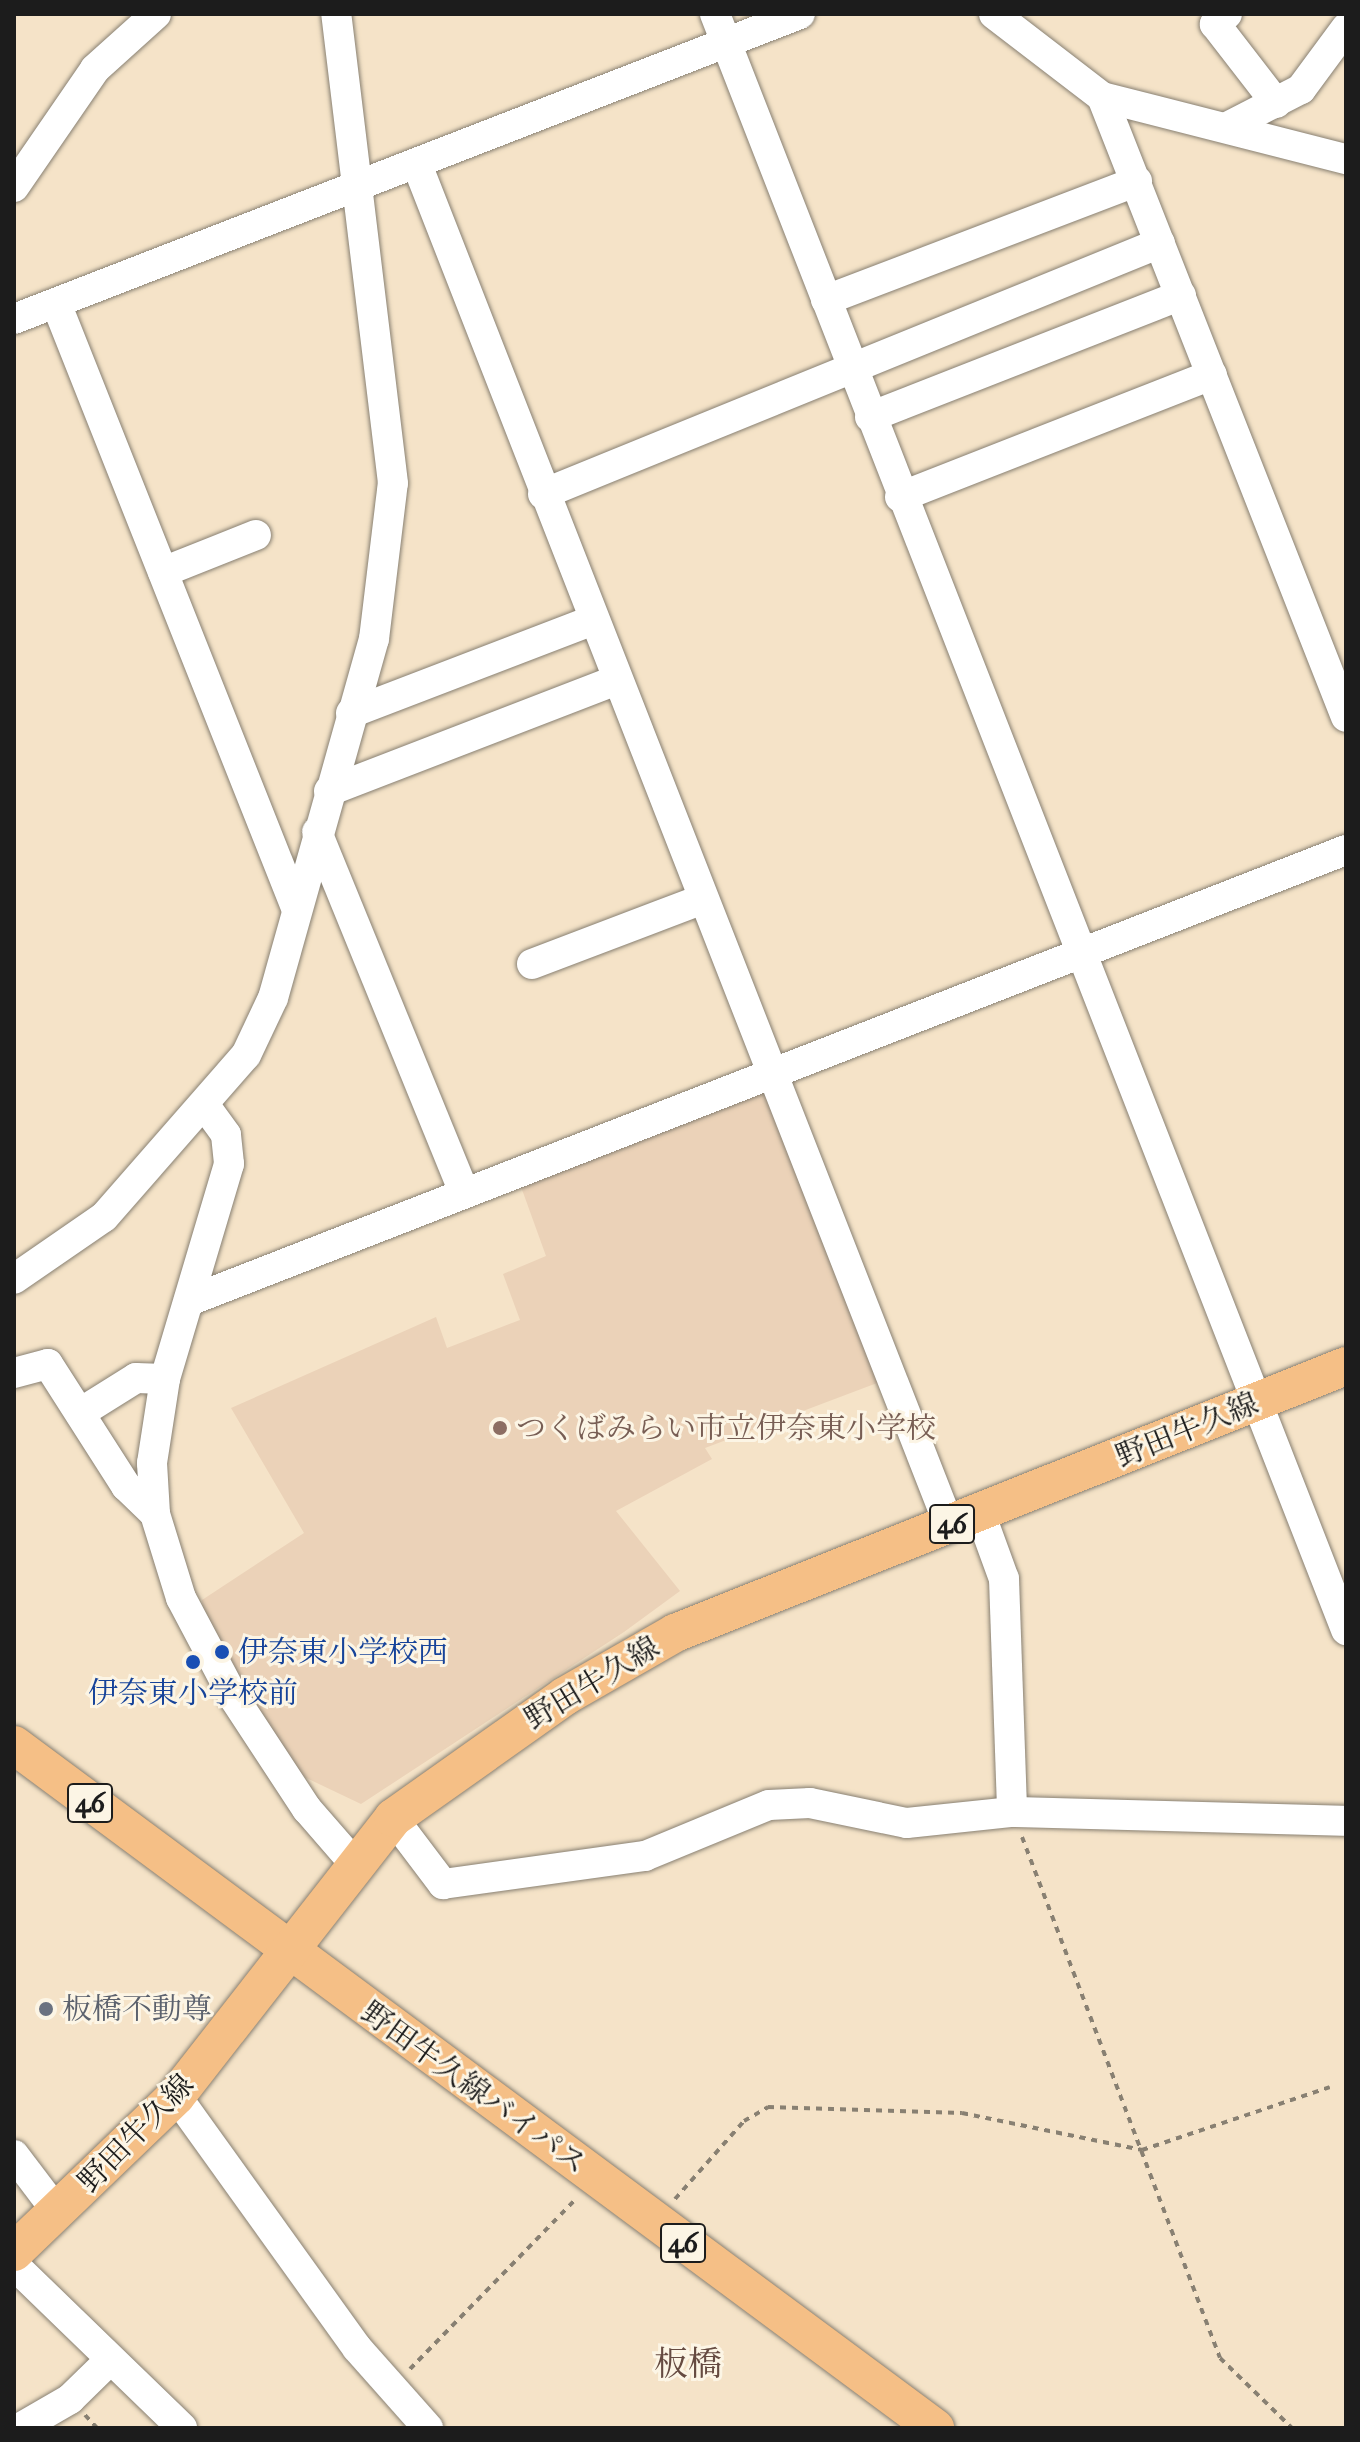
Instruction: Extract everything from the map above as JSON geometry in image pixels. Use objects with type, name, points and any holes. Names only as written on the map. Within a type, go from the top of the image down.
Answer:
[{"type":"main road","name":"野田牛久線","points":[[14,2252],[58,2213],[176,2096],[353,1862],[393,1818],[625,1658],[1346,1366]]},
{"type":"main road","name":"野田牛久線バイパス","points":[[14,1745],[935,2428]]},
{"type":"street","points":[[14,187],[95,69],[156,14]]},
{"type":"street","points":[[14,1279],[104,1217],[206,1107],[261,1027],[297,910],[384,592],[393,483],[336,14]]},
{"type":"street","points":[[715,14],[900,497],[1346,1630]]},
{"type":"street","points":[[14,319],[358,187],[418,167],[800,14]]},
{"type":"street","points":[[994,14],[1102,97],[1229,126],[1346,159]]},
{"type":"street","points":[[1227,14],[1215,24],[1276,103]]},
{"type":"street","points":[[1229,126],[1276,103],[1318,72],[1346,28]]},
{"type":"street","points":[[1102,97],[1346,717]]},
{"type":"street","points":[[418,167],[771,1074],[964,1519],[1004,1579],[1012,1812]]},
{"type":"street","points":[[826,300],[1137,181]]},
{"type":"street","points":[[543,494],[1160,243]]},
{"type":"street","points":[[870,417],[1181,295]]},
{"type":"street","points":[[56,303],[297,910]]},
{"type":"street","points":[[900,497],[1212,375]]},
{"type":"street","points":[[163,572],[256,535]]},
{"type":"street","points":[[351,713],[593,620]]},
{"type":"street","points":[[329,791],[617,680]]},
{"type":"street","points":[[317,832],[464,1193]]},
{"type":"street","points":[[189,1301],[1346,850]]},
{"type":"street","points":[[532,964],[703,899]]},
{"type":"street","points":[[206,1107],[226,1135],[229,1164],[165,1379],[152,1463],[155,1514],[181,1598],[234,1698],[307,1809],[353,1862]]},
{"type":"street","points":[[14,1373],[48,1364],[126,1486],[155,1514]]},
{"type":"street","points":[[80,1413],[136,1378],[165,1379]]},
{"type":"street","points":[[393,1818],[443,1884],[645,1856],[769,1805],[810,1803],[907,1823],[1012,1812],[1346,1821]]},
{"type":"street","points":[[176,2096],[391,2387],[428,2428]]},
{"type":"street","points":[[14,2155],[58,2213]]},
{"type":"street","points":[[14,2265],[182,2428]]},
{"type":"street","points":[[20,2428],[70,2399],[110,2360]]},
{"type":"path","points":[[1012,1812],[1220,2358],[1292,2428]]},
{"type":"path","points":[[655,2222],[744,2121],[768,2107],[962,2113],[1142,2150],[1330,2087]]},
{"type":"path","points":[[391,2387],[596,2178]]},
{"type":"shaded area","name":"つくばみらい市立伊奈東小学校","points":[[771,1088],[885,1380],[705,1448],[712,1459],[616,1511],[680,1591],[624,1632],[361,1804],[298,1774],[203,1615],[202,1600],[304,1533],[231,1408],[436,1317],[447,1348],[520,1320],[503,1274],[546,1256],[520,1184]]},
{"type":"place","name":"つくばみらい市立伊奈東小学校","points":[[500,1428]]},
{"type":"place","name":"伊奈東小学校西","points":[[222,1652]]},
{"type":"place","name":"伊奈東小学校前","points":[[193,1662]]},
{"type":"place","name":"板橋不動尊","points":[[46,2009]]},
{"type":"district","name":"板橋","points":[[688,2364]]}]
